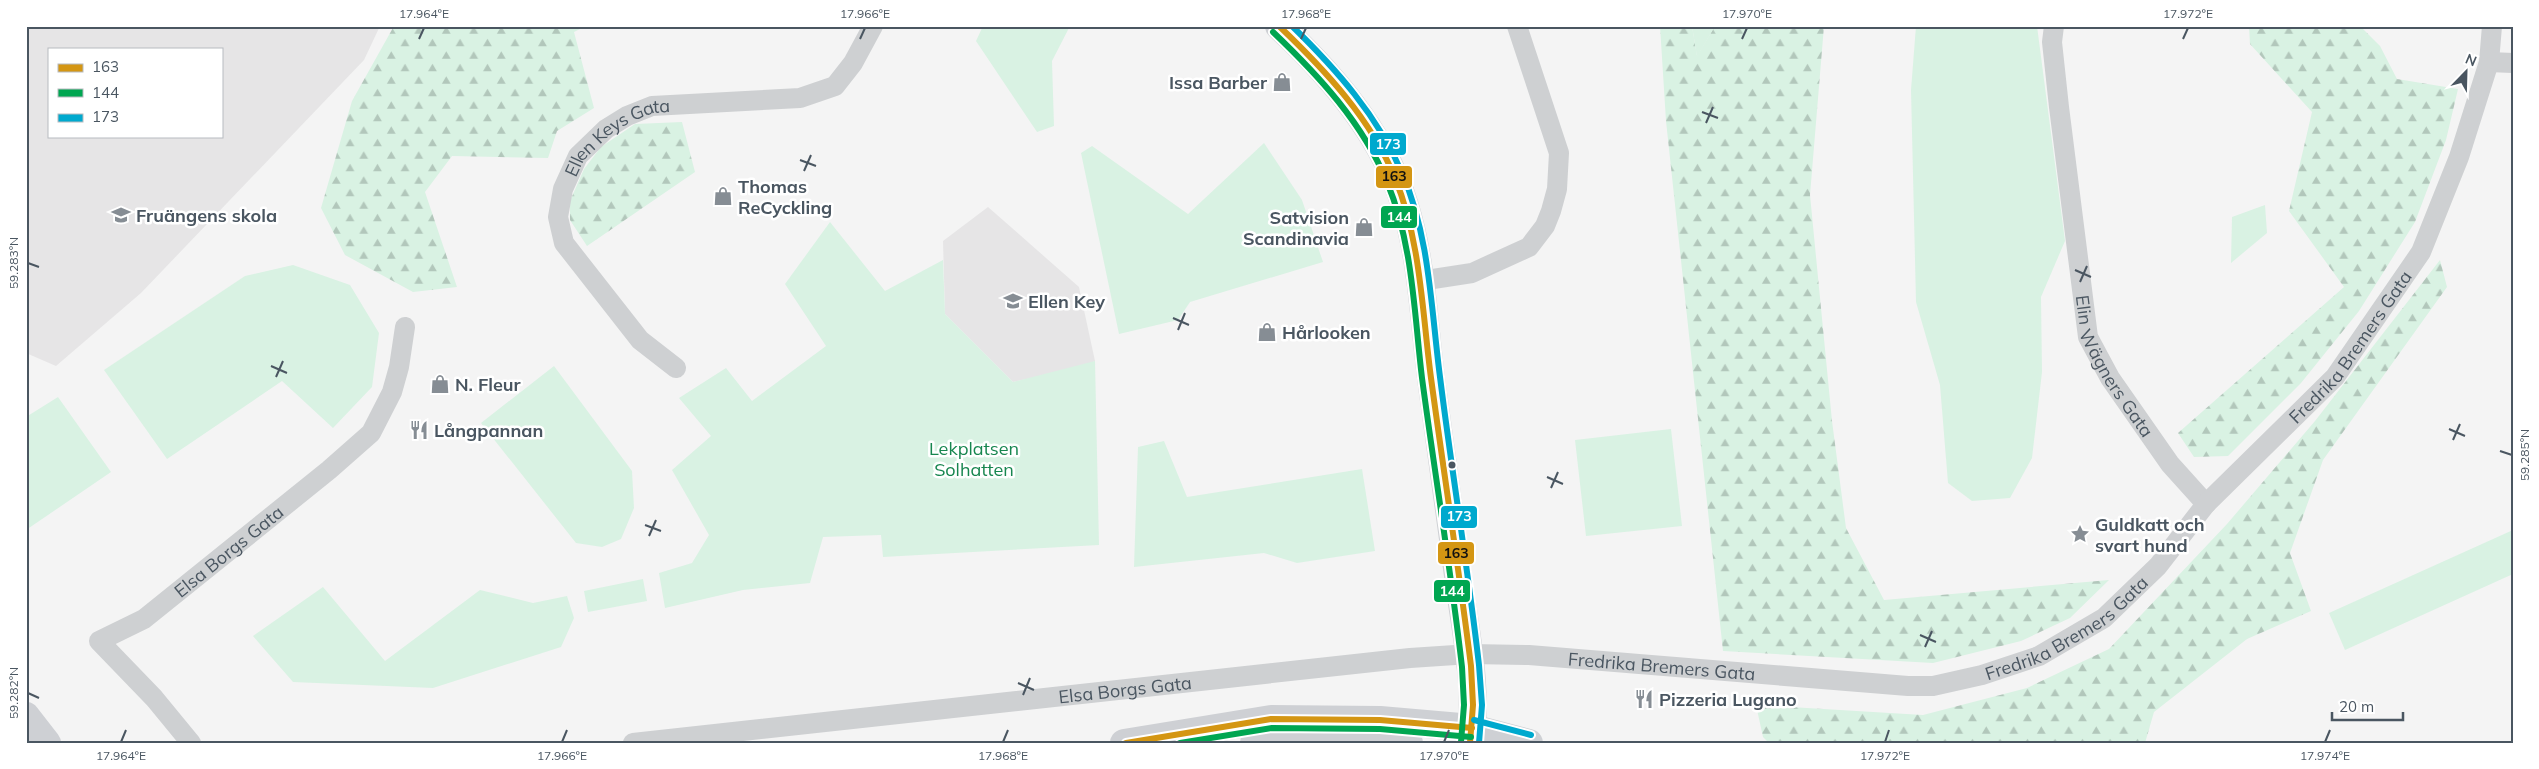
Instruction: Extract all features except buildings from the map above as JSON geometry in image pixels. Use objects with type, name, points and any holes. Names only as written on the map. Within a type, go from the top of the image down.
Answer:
[{"type":"street","name":"Ellen Keys Gata","points":[[676,368],[640,340],[564,243],[558,217],[563,189],[578,156],[606,129],[627,116],[652,106],[800,98],[835,86],[853,63],[873,26]]},
{"type":"street","points":[[1279,26],[1298,44],[1349,101],[1379,146],[1404,202],[1420,281],[1432,387],[1470,654],[1471,736]]},
{"type":"street","points":[[1420,281],[1472,273],[1529,247],[1545,226],[1551,211],[1557,189],[1559,153],[1517,26]]},
{"type":"street","name":"Elin Wägners Gata","points":[[2054,26],[2052,42],[2059,107],[2088,337],[2110,378],[2165,456],[2206,504]]},
{"type":"street","name":"Fredrika Bremers Gata","points":[[1470,654],[1597,659],[1898,686],[1933,686],[1982,675],[2039,656],[2104,618],[2158,566],[2206,504],[2335,377],[2422,252],[2459,157],[2489,62],[2492,26]]},
{"type":"street","points":[[2489,62],[2513,63]]},
{"type":"street","name":"Elsa Borgs Gata","points":[[191,743],[154,698],[99,641],[144,619],[329,470],[371,433],[392,392],[399,367],[404,328]]},
{"type":"street","name":"Elsa Borgs Gata","points":[[632,743],[1124,688],[1410,658],[1470,654]]},
{"type":"street","points":[[26,716],[47,743]]},
{"type":"street","points":[[1268,736],[1380,720],[1471,736],[1529,743]]},
{"type":"street","points":[[1124,743],[1268,736],[1381,738],[1409,743]]},
{"type":"shaded area","name":"Fruängens skola","points":[[26,26],[380,26],[364,60],[141,293],[56,366],[26,353]]},
{"type":"shaded area","name":"Ellen Key","points":[[988,207],[1079,287],[1095,361],[1083,367],[1013,382],[945,314],[943,241]]},
{"type":"green space","points":[[394,26],[586,26],[574,32],[594,108],[557,131],[548,158],[452,156],[425,192],[457,287],[413,292],[345,255],[321,208],[352,101]]},
{"type":"green space","points":[[983,26],[1070,26],[1052,61],[1054,126],[1037,132],[976,41]]},
{"type":"green space","points":[[1660,26],[1692,26],[1697,56],[1715,26],[1824,26],[1810,195],[1832,421],[1846,528],[1884,600],[2109,580],[2070,618],[2021,641],[1933,663],[1723,651],[1666,121]]},
{"type":"green space","points":[[1692,26],[1715,26],[1697,57]]},
{"type":"green space","points":[[1916,26],[2037,26],[2065,241],[2041,297],[2042,372],[2032,458],[2010,498],[1972,501],[1948,483],[1940,385],[1916,302],[1911,90]]},
{"type":"green space","points":[[2249,26],[2360,26],[2380,46],[2397,79],[2458,89],[2446,140],[2415,222],[2359,311],[2301,383],[2228,456],[2194,457],[2178,433],[2344,287],[2289,211],[2312,112],[2250,44]]},
{"type":"green space","points":[[682,122],[695,172],[587,246],[570,220],[570,201],[584,169],[601,147],[635,124]]},
{"type":"green space","points":[[1264,143],[1302,200],[1323,262],[1190,302],[1178,320],[1119,334],[1081,153],[1092,146],[1188,214]]},
{"type":"green space","points":[[2265,205],[2267,233],[2231,263],[2232,217]]},
{"type":"green space","name":"Lekplatsen Solhatten","points":[[830,222],[885,291],[943,260],[945,314],[1013,382],[1095,361],[1099,545],[883,557],[881,535],[823,537],[810,583],[743,590],[665,608],[659,573],[692,563],[709,535],[672,470],[711,436],[679,398],[726,368],[752,401],[826,346],[785,284]]},
{"type":"green space","points":[[2440,260],[2447,287],[2323,460],[2290,553],[2311,611],[2247,639],[2154,712],[2145,743],[1769,743],[1763,737],[1756,705],[1923,715],[2027,688],[2109,649],[2227,524],[2315,421]]},
{"type":"green space","points":[[293,265],[350,285],[379,333],[372,387],[333,428],[282,381],[167,459],[104,370],[245,276]]},
{"type":"green space","points":[[554,366],[632,471],[634,508],[621,539],[602,547],[576,543],[481,423]]},
{"type":"green space","points":[[58,397],[111,472],[26,530],[26,417]]},
{"type":"green space","points":[[1671,429],[1682,526],[1586,536],[1575,440]]},
{"type":"green space","points":[[1164,441],[1187,497],[1362,469],[1375,551],[1297,563],[1264,553],[1134,567],[1138,447]]},
{"type":"green space","points":[[2513,530],[2513,574],[2345,650],[2329,613]]},
{"type":"green space","points":[[643,579],[647,601],[588,612],[584,591]]},
{"type":"green space","points":[[323,587],[385,661],[480,590],[533,603],[567,596],[574,618],[561,647],[433,688],[293,682],[253,636]]},
{"type":"transit line","name":"163","points":[[1279,26],[1330,78],[1360,116],[1385,156],[1404,202],[1419,277],[1471,666],[1473,705],[1470,743]]},
{"type":"transit line","name":"173","points":[[1292,26],[1340,76],[1381,132],[1402,173],[1418,222],[1428,273],[1479,665],[1482,705],[1479,743]]},
{"type":"transit line","name":"144","points":[[1273,32],[1323,83],[1352,120],[1377,160],[1396,206],[1411,278],[1422,378],[1462,667],[1464,705],[1461,742]]},
{"type":"transit line","name":"163","points":[[1126,743],[1271,719],[1380,720],[1472,728]]},
{"type":"transit line","name":"173","points":[[1474,720],[1531,735]]},
{"type":"transit line","name":"144","points":[[1180,743],[1272,728],[1380,729],[1471,737]]},
{"type":"place","name":"Issa Barber","points":[[1282,82]]},
{"type":"place","name":"Thomas ReCyckling","points":[[723,196]]},
{"type":"place","name":"Fruängens skola","points":[[121,215]]},
{"type":"place","name":"Satvision Scandinavia","points":[[1364,227]]},
{"type":"place","name":"Ellen Key","points":[[1013,301]]},
{"type":"place","name":"Hårlooken","points":[[1267,332]]},
{"type":"place","name":"N. Fleur","points":[[440,384]]},
{"type":"place","name":"Långpannan","points":[[419,430]]},
{"type":"place","name":"Guldkatt och svart hund","points":[[2080,534]]},
{"type":"place","name":"Pizzeria Lugano","points":[[1644,699]]}]
